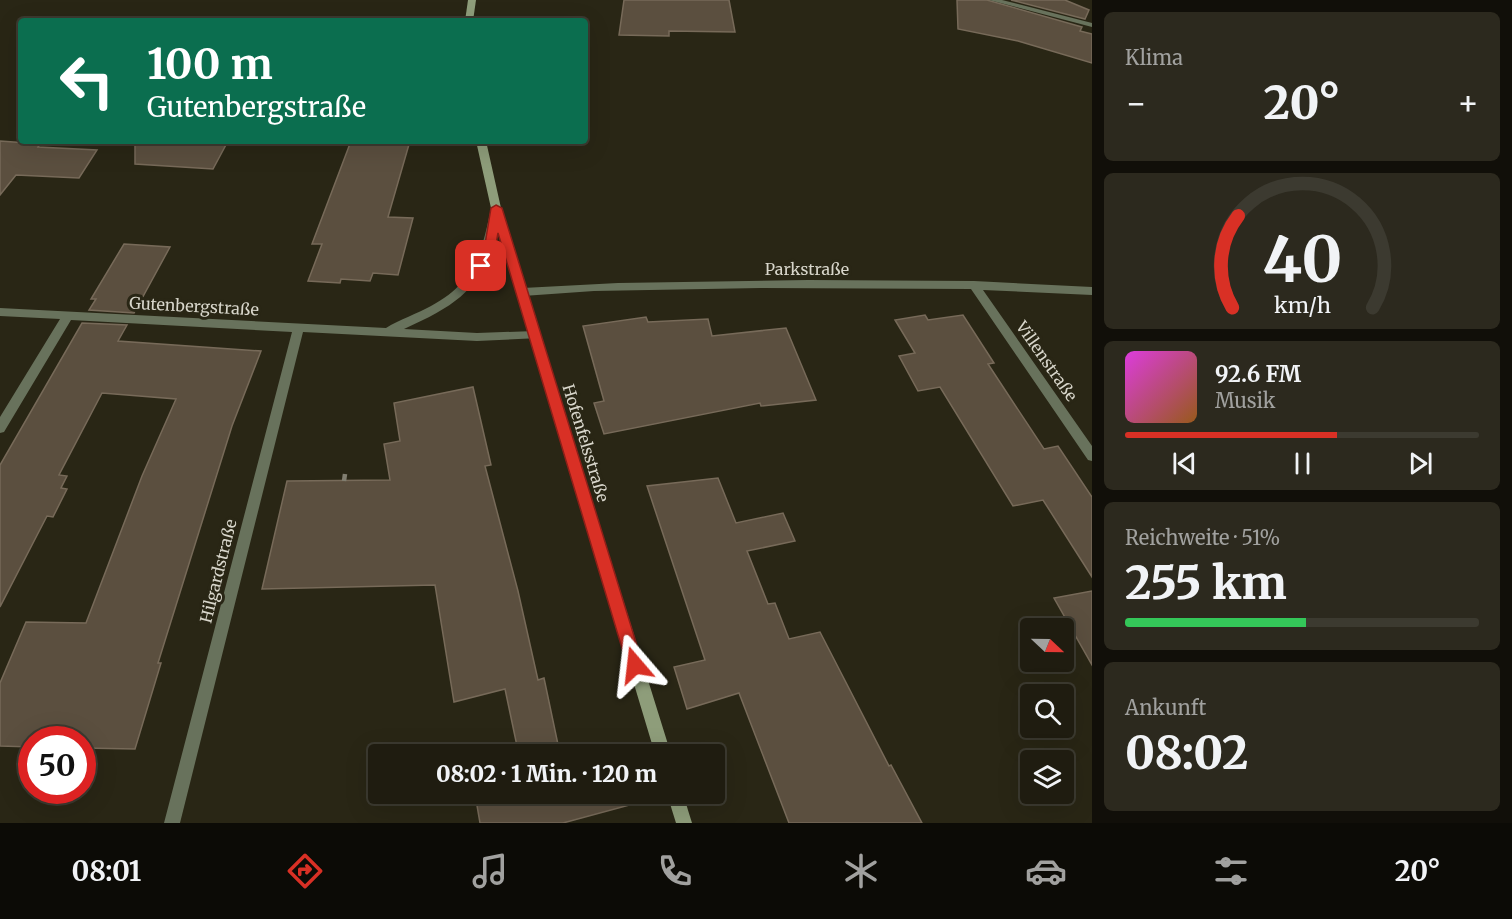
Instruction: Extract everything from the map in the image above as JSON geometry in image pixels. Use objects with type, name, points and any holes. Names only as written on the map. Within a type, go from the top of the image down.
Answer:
[{"type":"main road","points":[[469,18],[472,0]]},
{"type":"main road","name":"Hofenfelsstraße","points":[[482,144],[496,208],[660,744]]},
{"type":"main road","points":[[678,804],[684,823]]},
{"type":"street","points":[[993,0],[1092,25]]},
{"type":"street","name":"Gutenbergstraße","points":[[386,331],[444,305],[471,283],[490,244],[496,208]]},
{"type":"street","name":"Parkstraße","points":[[523,292],[563,288],[775,284],[974,285],[1092,291]]},
{"type":"street","name":"Villenstraße","points":[[974,285],[1092,456]]},
{"type":"street","name":"Gutenbergstraße","points":[[0,312],[477,337],[535,335]]},
{"type":"street","points":[[0,429],[68,316]]},
{"type":"street","name":"Hilgardstraße","points":[[172,823],[298,327]]},
{"type":"path","points":[[344,481],[345,473]]},
{"type":"building","points":[[624,0],[729,0],[735,32],[669,31],[669,36],[619,35]]},
{"type":"building","points":[[957,0],[987,0],[1082,27],[1080,31],[1092,34],[1092,63],[1018,41],[958,29]]},
{"type":"building","points":[[1011,0],[1065,0],[1089,10],[1085,19]]},
{"type":"building","points":[[0,141],[40,144],[38,147],[97,150],[79,178],[16,175],[0,195]]},
{"type":"building","points":[[135,144],[226,144],[213,169],[135,164]]},
{"type":"building","points":[[350,144],[409,144],[388,217],[413,218],[398,275],[373,273],[370,281],[341,279],[340,283],[308,281],[322,244],[312,244]]},
{"type":"building","points":[[124,244],[170,247],[134,313],[89,310],[96,299],[91,299]]},
{"type":"building","points":[[925,315],[928,320],[963,315],[994,363],[988,364],[1044,449],[1058,446],[1092,497],[1092,577],[1043,500],[1013,506],[940,387],[918,391],[899,356],[915,353],[895,320]]},
{"type":"building","points":[[646,317],[648,322],[708,319],[712,336],[786,328],[816,400],[761,406],[760,403],[604,434],[594,403],[604,401],[583,326]]},
{"type":"building","points":[[82,323],[127,325],[118,341],[261,351],[232,426],[158,663],[161,663],[135,749],[96,748],[96,726],[18,726],[18,747],[0,746],[0,683],[26,622],[86,623],[142,476],[176,399],[102,393],[59,475],[67,476],[61,488],[67,489],[53,517],[47,516],[0,607],[0,465]]},
{"type":"building","points":[[473,387],[491,465],[485,466],[518,591],[538,680],[544,678],[558,744],[517,744],[505,689],[454,702],[435,585],[262,589],[287,481],[390,480],[384,444],[400,441],[394,403]]},
{"type":"building","points":[[718,478],[736,523],[783,513],[795,541],[747,551],[768,604],[775,603],[789,639],[820,632],[889,766],[891,765],[922,823],[789,823],[739,693],[687,709],[674,667],[705,660],[647,486]]},
{"type":"building","points":[[1092,591],[1092,665],[1074,633],[1074,618],[1065,618],[1054,598]]},
{"type":"building","points":[[477,804],[633,804],[563,823],[480,823]]},
{"type":"route","points":[[481,266],[490,244],[496,208],[635,665]]}]
